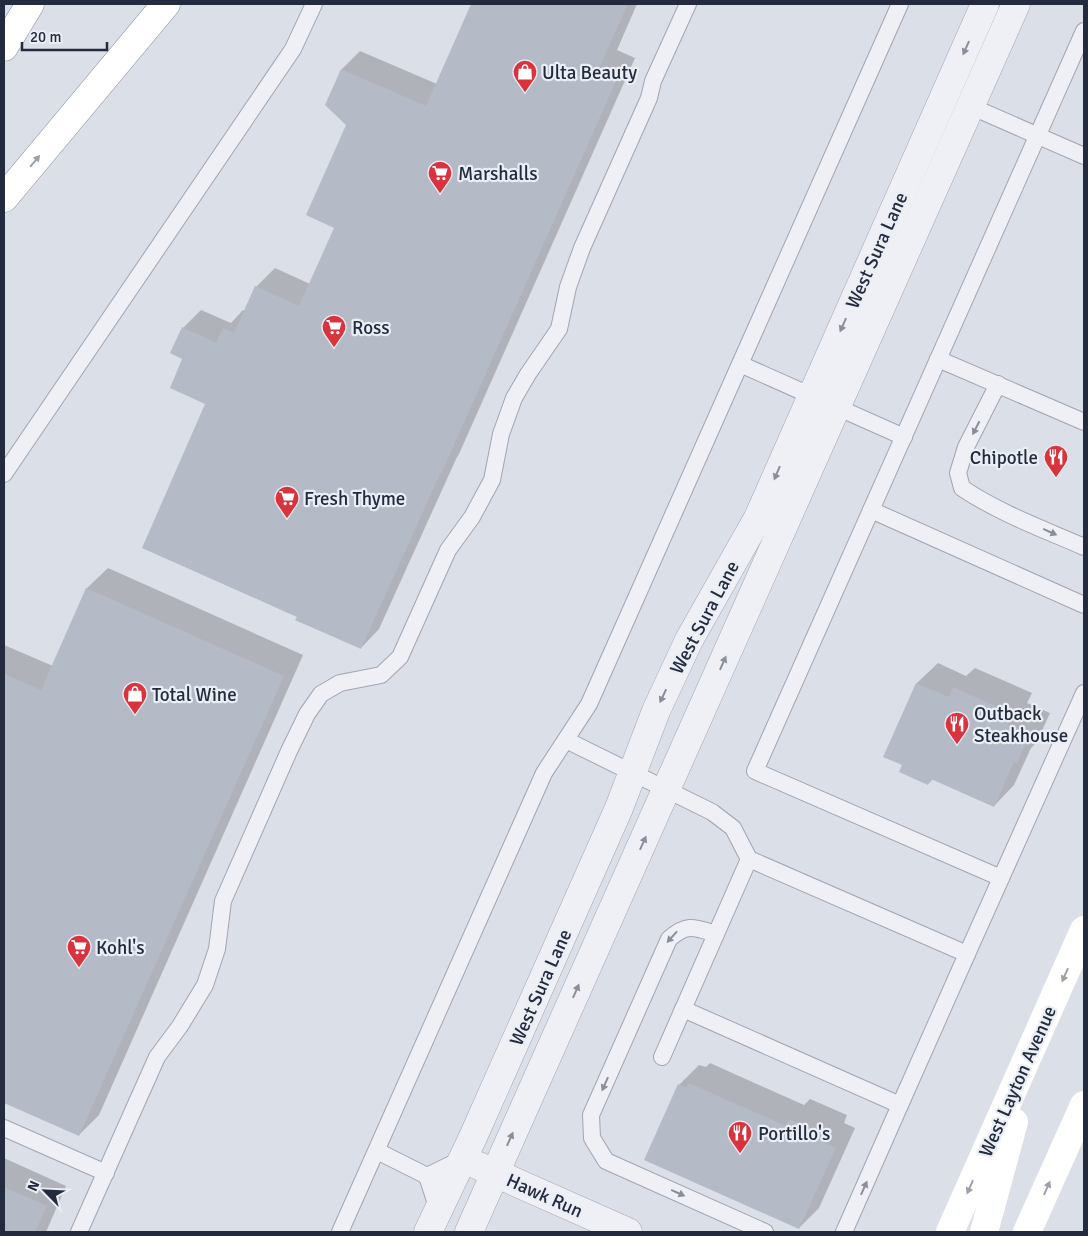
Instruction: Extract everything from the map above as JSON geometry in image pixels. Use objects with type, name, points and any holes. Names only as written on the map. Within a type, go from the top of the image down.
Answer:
[{"type":"main road","points":[[4,48],[30,4]]},
{"type":"main road","points":[[4,198],[166,4]]},
{"type":"main road","name":"West Layton Avenue","points":[[950,1232],[1084,930]]},
{"type":"main road","points":[[984,1232],[1034,1045]]},
{"type":"main road","points":[[1027,1232],[1084,1105]]},
{"type":"street","name":"West Sura Lane","points":[[433,1221],[615,817],[656,711],[689,640],[758,518],[985,4]]},
{"type":"street","name":"West Sura Lane","points":[[476,1230],[494,1173],[667,790],[1016,4]]},
{"type":"street","name":"Hawk Run","points":[[462,1159],[628,1232]]},
{"type":"street","points":[[433,1221],[476,1230]]},
{"type":"lane","points":[[4,474],[293,49],[314,4]]},
{"type":"lane","points":[[79,1232],[157,1057],[180,1026],[205,985],[218,949],[223,901],[307,714],[321,694],[340,682],[380,675],[400,657],[448,550],[472,517],[492,480],[501,434],[514,398],[559,329],[568,287],[582,248],[649,98],[653,81],[688,4]]},
{"type":"lane","points":[[340,1232],[544,773],[589,704],[900,4]]},
{"type":"lane","points":[[1001,878],[755,771],[1084,31]]},
{"type":"lane","points":[[970,106],[1084,156]]},
{"type":"lane","points":[[938,358],[1084,422]]},
{"type":"lane","points":[[740,364],[904,437]]},
{"type":"lane","points":[[998,384],[966,446],[958,473],[962,488],[996,508],[1084,548]]},
{"type":"lane","points":[[871,510],[1084,605]]},
{"type":"lane","points":[[844,1232],[1084,694]]},
{"type":"lane","points":[[566,740],[712,812],[732,828],[749,858],[967,954]]},
{"type":"lane","points":[[662,1057],[749,858]]},
{"type":"lane","points":[[716,934],[693,927],[680,930],[668,939],[591,1115],[592,1138],[606,1160],[765,1232]]},
{"type":"lane","points":[[683,1009],[900,1105]]},
{"type":"lane","points":[[4,1128],[106,1173]]},
{"type":"lane","points":[[376,1151],[427,1176]]},
{"type":"lane","points":[[427,1176],[462,1159]]},
{"type":"lane","points":[[427,1176],[433,1221]]},
{"type":"building","points":[[471,4],[628,4],[599,68],[618,77],[361,649],[295,620],[297,617],[142,548],[205,404],[170,388],[182,359],[170,353],[182,327],[216,343],[223,328],[234,333],[255,286],[299,306],[334,228],[306,215],[346,125],[325,105],[341,69],[426,106]]},
{"type":"building","points":[[86,588],[284,676],[79,1136],[4,1103],[4,674],[41,690]]},
{"type":"building","name":"Outback Steakhouse","points":[[916,683],[949,697],[953,687],[1013,714],[1008,724],[1030,734],[1017,763],[1014,762],[994,807],[931,779],[928,785],[899,772],[902,765],[883,757]]},
{"type":"building","name":"Portillo's","points":[[689,1083],[786,1126],[789,1119],[828,1136],[824,1143],[836,1148],[799,1229],[644,1160],[678,1084],[686,1088]]},
{"type":"building","points":[[4,1187],[47,1206],[35,1232],[4,1232]]},
{"type":"place","name":"Ulta Beauty","points":[[525,93]]},
{"type":"place","name":"Marshalls","points":[[440,194]]},
{"type":"place","name":"Ross","points":[[334,348]]},
{"type":"place","name":"Chipotle","points":[[1056,478]]},
{"type":"place","name":"Fresh Thyme","points":[[287,519]]},
{"type":"place","name":"Total Wine","points":[[135,715]]},
{"type":"place","name":"Outback Steakhouse","points":[[957,745]]},
{"type":"place","name":"Kohl's","points":[[79,968]]},
{"type":"place","name":"Portillo's","points":[[740,1154]]}]
